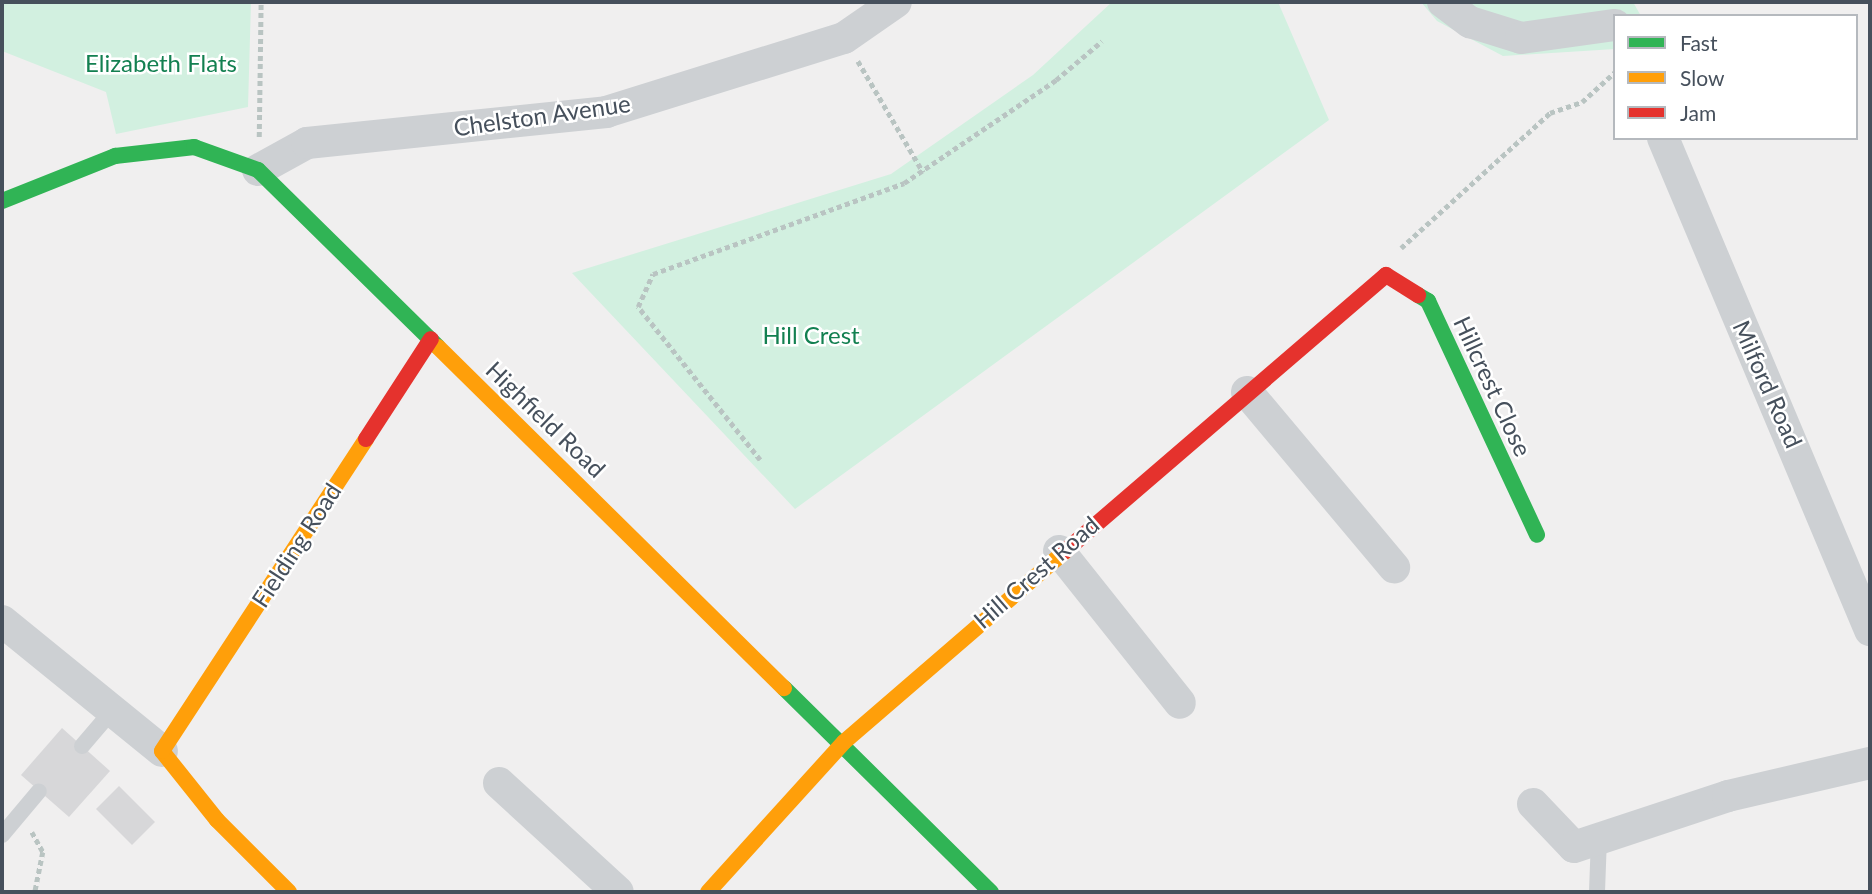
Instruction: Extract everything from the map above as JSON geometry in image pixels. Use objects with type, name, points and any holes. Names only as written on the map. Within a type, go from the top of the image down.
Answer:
[{"type":"street","name":"Chelston Avenue","points":[[258,170],[307,143],[606,111],[844,38],[896,2]]},
{"type":"street","points":[[1443,2],[1470,22],[1521,38],[1613,22]]},
{"type":"street","name":"Milford Road","points":[[1664,140],[1861,571],[1870,630]]},
{"type":"street","name":"Highfield Road","points":[[2,201],[116,156],[194,147],[258,170],[844,742],[991,892]]},
{"type":"street","name":"Hill Crest Road","points":[[708,892],[844,742],[1059,551],[1386,275]]},
{"type":"street","name":"Hillcrest Close","points":[[1386,275],[1428,301],[1537,535]]},
{"type":"street","name":"Fielding Road","points":[[162,751],[431,338]]},
{"type":"street","points":[[1247,393],[1394,567]]},
{"type":"street","points":[[1059,551],[1181,703]]},
{"type":"street","points":[[2,621],[162,751],[217,820],[289,892]]},
{"type":"street","points":[[1533,804],[1574,846],[1728,796],[1870,763]]},
{"type":"street","points":[[499,783],[618,892]]},
{"type":"lane","points":[[82,746],[112,711]]},
{"type":"lane","points":[[2,835],[39,791]]},
{"type":"lane","points":[[1597,892],[1599,838]]},
{"type":"path","points":[[258,170],[261,2]]},
{"type":"path","points":[[844,38],[923,172]]},
{"type":"path","points":[[761,460],[638,307],[641,291],[653,274],[923,172],[1056,80],[1102,40]]},
{"type":"path","points":[[1386,275],[1404,244],[1550,113],[1582,102],[1613,74]]},
{"type":"path","points":[[21,812],[43,852],[35,892]]},
{"type":"green space","name":"Elizabeth Flats","points":[[2,2],[251,2],[248,107],[116,134],[106,92],[2,51]]},
{"type":"green space","name":"Hill Crest","points":[[1112,2],[1278,2],[1329,120],[795,509],[572,273],[891,174],[1033,75]]},
{"type":"green space","points":[[1421,2],[1633,2],[1640,14],[1613,14],[1613,49],[1503,56],[1437,21]]},
{"type":"building","points":[[62,728],[110,771],[69,817],[21,775]]},
{"type":"building","points":[[119,786],[155,822],[132,845],[96,809]]},
{"type":"traffic: fast","points":[[2,201],[115,156],[194,147],[258,170],[438,347]]},
{"type":"traffic: fast","points":[[1418,295],[1428,301],[1537,535]]},
{"type":"traffic: fast","points":[[784,688],[991,892]]},
{"type":"traffic: slow","points":[[438,347],[784,688]]},
{"type":"traffic: slow","points":[[289,892],[217,820],[162,751],[366,439]]},
{"type":"traffic: slow","points":[[708,892],[844,742],[1064,552]]},
{"type":"traffic: jam","points":[[1064,552],[1386,275],[1418,295]]},
{"type":"traffic: jam","points":[[366,439],[431,339]]}]
